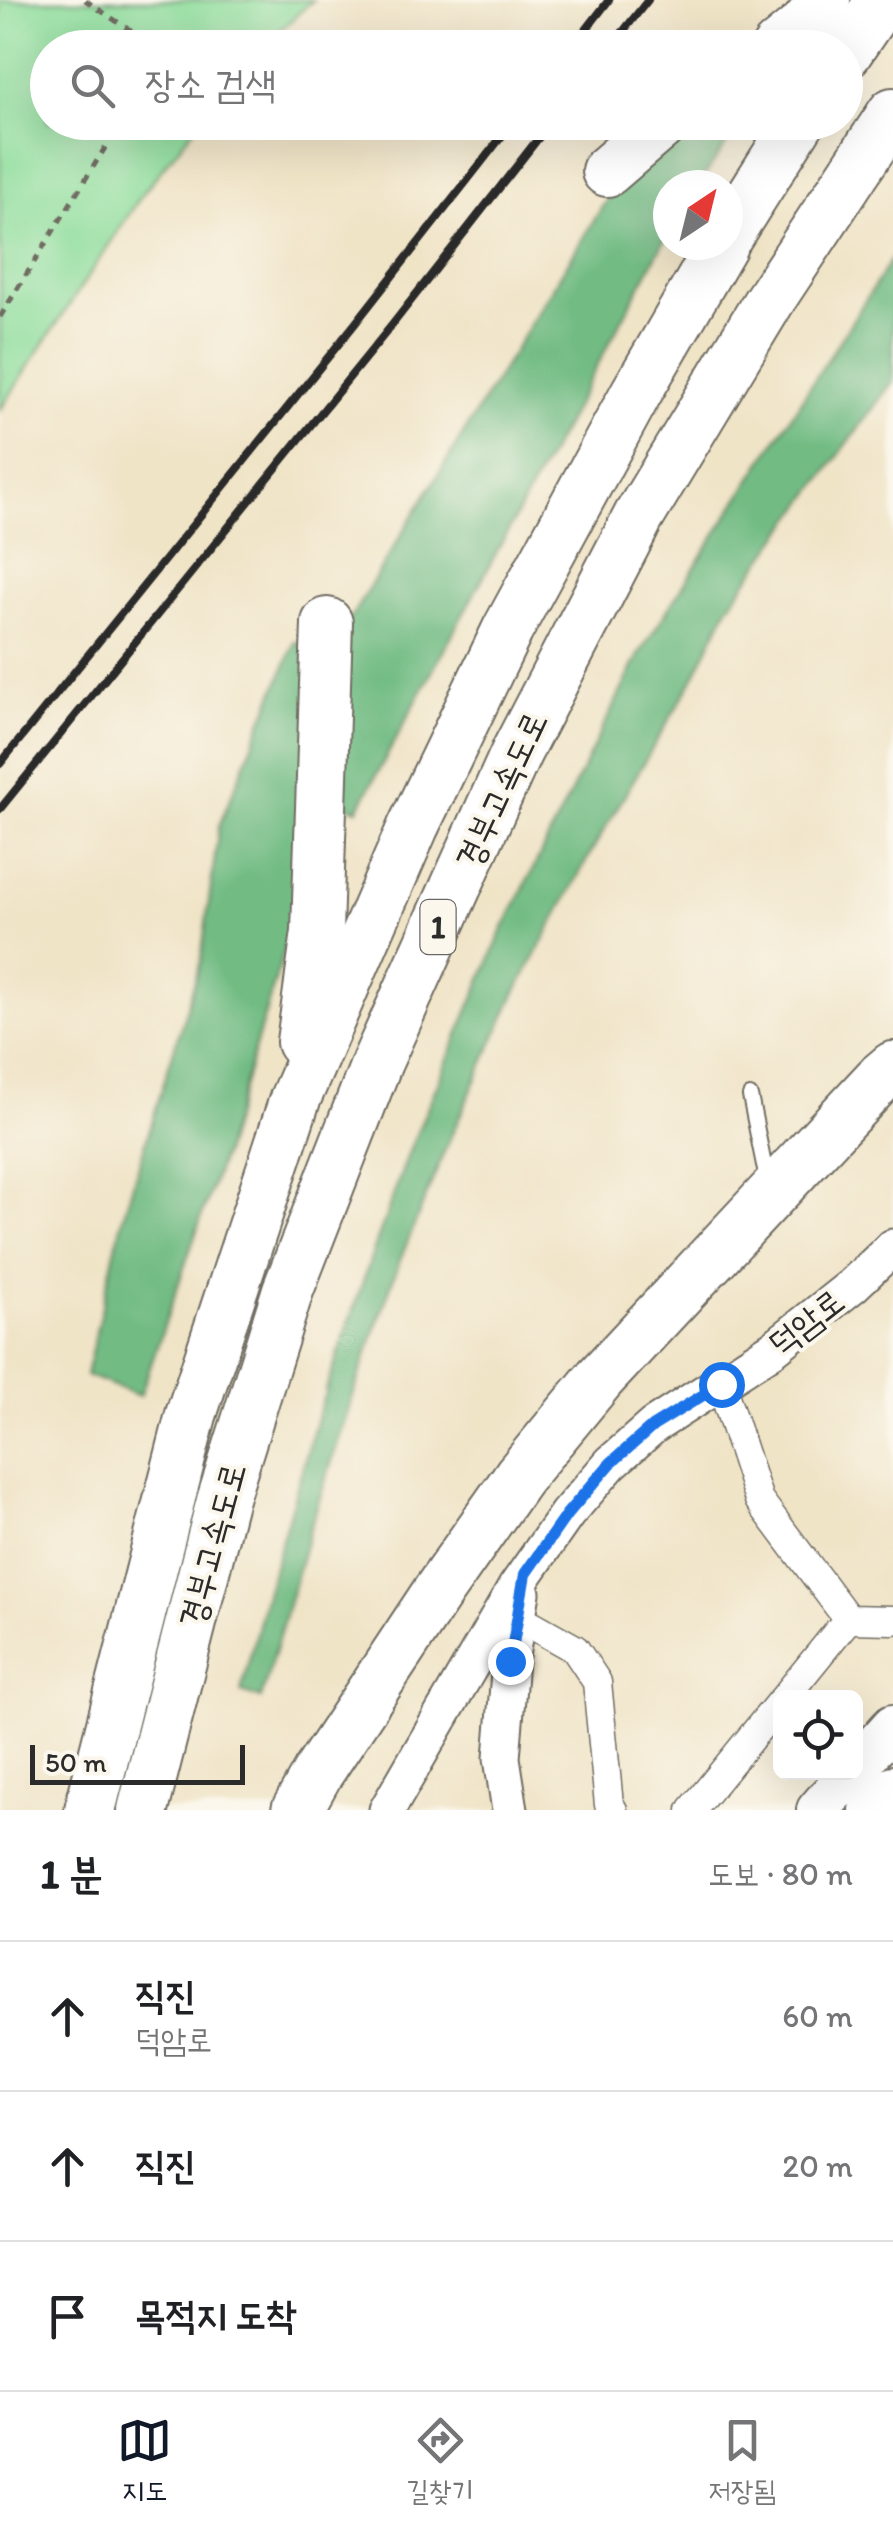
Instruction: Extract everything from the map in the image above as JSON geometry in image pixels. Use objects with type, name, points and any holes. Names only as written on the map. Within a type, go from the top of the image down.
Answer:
[{"type":"highway","points":[[799,30],[825,0]]},
{"type":"highway","points":[[862,30],[882,0]]},
{"type":"highway","name":"경부고속도로","points":[[143,1810],[233,1465],[288,1290],[377,1062],[517,751],[639,516],[769,300],[893,114]]},
{"type":"highway","points":[[607,171],[643,140]]},
{"type":"highway","points":[[743,211],[788,140]]},
{"type":"highway","name":"경부고속도로","points":[[90,1810],[191,1415],[295,1099],[413,827],[508,629],[636,392],[713,260]]},
{"type":"highway","points":[[295,1099],[316,932],[327,624]]},
{"type":"highway","points":[[297,1810],[439,1590],[519,1476],[600,1378],[893,1068]]},
{"type":"main road","points":[[863,1759],[893,1726]]},
{"type":"main road","points":[[818,1810],[844,1780]]},
{"type":"main road","points":[[871,1810],[893,1787]]},
{"type":"street","name":"덕암로","points":[[388,1810],[525,1574],[567,1514],[611,1463],[653,1426],[774,1348],[840,1296],[893,1247]]},
{"type":"street","points":[[721,1384],[759,1500],[848,1619]]},
{"type":"street","points":[[510,1810],[502,1758],[510,1661],[525,1574]]},
{"type":"street","points":[[518,1617],[574,1649],[597,1682],[609,1805],[613,1810]]},
{"type":"street","points":[[848,1619],[893,1620]]},
{"type":"street","points":[[790,1690],[848,1619]]},
{"type":"street","points":[[692,1810],[773,1711]]},
{"type":"lane","points":[[750,1096],[770,1195]]},
{"type":"path","points":[[88,1],[130,30]]},
{"type":"path","points":[[0,317],[110,140]]},
{"type":"green space","points":[[0,0],[313,0],[280,30],[30,30],[30,140],[185,140],[143,193],[0,410]]},
{"type":"green space","points":[[669,140],[729,140],[708,170],[653,170],[654,260],[358,809],[340,805],[342,632],[618,181]]},
{"type":"green space","points":[[893,257],[893,381],[728,607],[692,681],[591,852],[513,998],[398,1265],[309,1531],[261,1699],[241,1692],[321,1405],[373,1252],[410,1149],[500,936],[640,653]]},
{"type":"green space","points":[[295,642],[313,648],[295,914],[223,1154],[140,1396],[86,1375],[123,1217],[201,961],[219,826]]},
{"type":"railway","points":[[586,30],[609,0]]},
{"type":"railway","points":[[624,30],[648,0]]},
{"type":"railway","points":[[0,764],[499,140]]},
{"type":"railway","points":[[0,809],[537,140]]},
{"type":"route","points":[[510,1661],[525,1574],[567,1514],[611,1463],[653,1426],[721,1384]]}]
